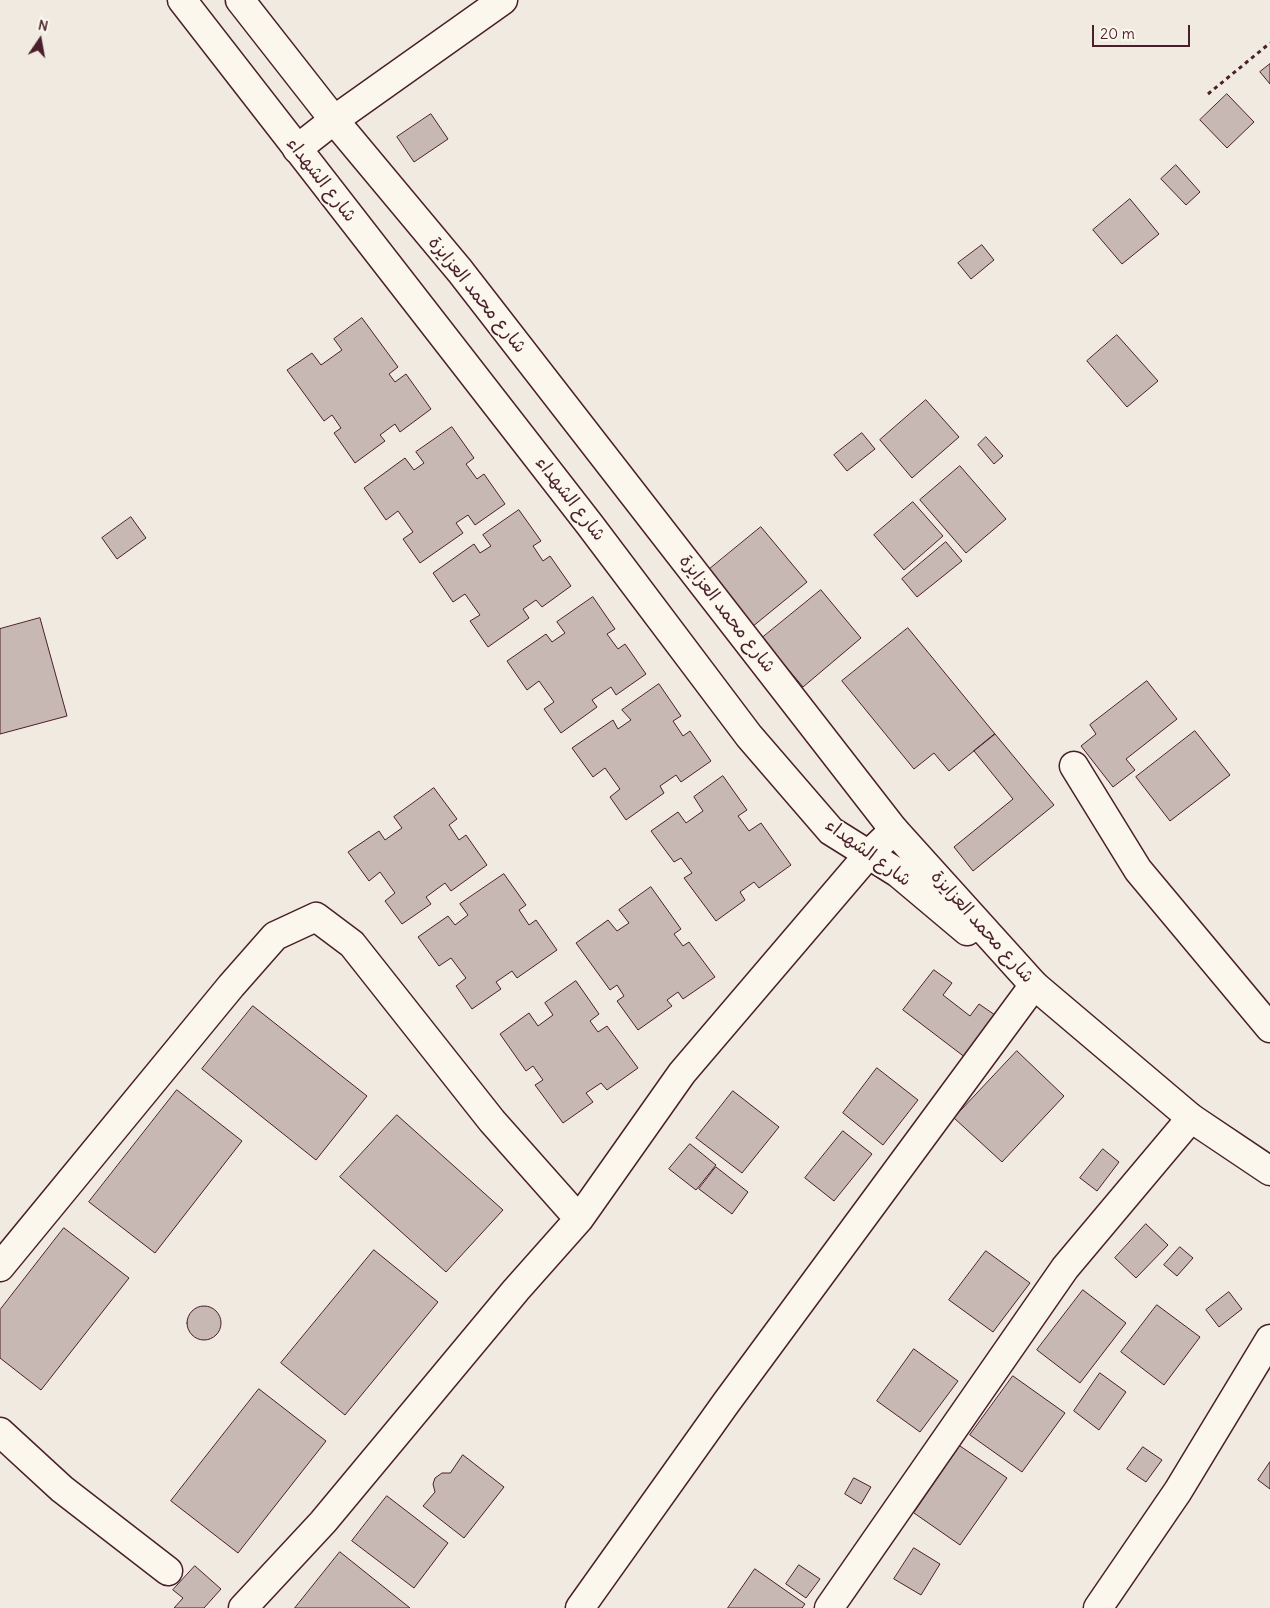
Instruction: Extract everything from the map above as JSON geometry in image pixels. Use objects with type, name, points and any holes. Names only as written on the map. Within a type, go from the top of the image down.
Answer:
[{"type":"street","name":"شارع الشهداء","points":[[182,0],[590,525],[749,736],[831,831],[868,856],[898,873],[966,931],[1003,950]]},
{"type":"street","name":"شارع محمد العزايزة","points":[[240,0],[334,120],[460,271],[894,830],[1034,985],[1191,1118],[1270,1171]]},
{"type":"street","points":[[298,149],[334,120],[503,0]]},
{"type":"street","points":[[1074,766],[1138,870],[1270,1028]]},
{"type":"street","points":[[243,1608],[323,1522],[516,1290],[579,1219],[682,1073],[868,856],[894,830]]},
{"type":"street","points":[[0,1267],[224,993],[275,936],[316,917],[352,944],[492,1121],[579,1219]]},
{"type":"street","points":[[580,1608],[726,1403],[1034,985]]},
{"type":"street","points":[[829,1608],[1064,1268],[1191,1118]]},
{"type":"street","points":[[1098,1608],[1178,1491],[1270,1339]]},
{"type":"street","points":[[0,1432],[62,1489],[168,1571]]},
{"type":"path","points":[[1208,94],[1270,43]]},
{"type":"building","points":[[1270,64],[1270,84],[1260,72]]},
{"type":"building","points":[[1227,94],[1254,122],[1227,148],[1200,120]]},
{"type":"building","points":[[431,114],[448,139],[414,162],[397,137]]},
{"type":"building","points":[[1176,165],[1200,192],[1186,205],[1161,179]]},
{"type":"building","points":[[1130,199],[1159,234],[1122,264],[1093,230]]},
{"type":"building","points":[[982,245],[994,260],[971,279],[958,263]]},
{"type":"building","points":[[362,318],[398,367],[389,374],[395,382],[406,374],[431,409],[400,432],[395,424],[380,435],[385,441],[355,463],[334,433],[341,428],[332,415],[324,421],[287,370],[312,353],[321,365],[342,350],[334,339]]},
{"type":"building","points":[[1117,335],[1158,381],[1127,407],[1087,361]]},
{"type":"building","points":[[926,400],[959,437],[912,478],[880,440]]},
{"type":"building","points":[[452,427],[474,458],[466,464],[477,479],[484,474],[505,504],[475,525],[468,515],[456,523],[463,533],[420,563],[403,539],[413,532],[398,511],[386,520],[364,488],[405,458],[414,470],[424,463],[416,452]]},
{"type":"building","points":[[862,433],[875,449],[847,471],[834,455]]},
{"type":"building","points":[[986,437],[1003,456],[994,464],[978,445]]},
{"type":"building","points":[[960,466],[1006,519],[966,553],[920,500]]},
{"type":"building","points":[[913,502],[943,536],[904,570],[874,535]]},
{"type":"building","points":[[519,510],[541,541],[533,546],[543,561],[550,556],[571,586],[542,607],[536,600],[523,609],[529,618],[488,647],[470,621],[480,615],[465,594],[453,602],[433,573],[474,544],[480,553],[491,546],[483,535]]},
{"type":"building","points":[[131,517],[146,538],[117,559],[102,538]]},
{"type":"building","points":[[761,527],[807,582],[752,627],[706,572]]},
{"type":"building","points":[[946,542],[962,561],[917,597],[902,579]]},
{"type":"building","points":[[821,590],[861,638],[803,687],[762,638]]},
{"type":"building","points":[[593,597],[615,629],[607,634],[618,649],[625,644],[646,674],[616,695],[611,687],[592,700],[597,707],[561,733],[544,709],[554,702],[539,681],[527,690],[507,661],[546,634],[552,642],[565,633],[557,622]]},
{"type":"building","points":[[40,618],[67,716],[0,734],[0,629]]},
{"type":"building","points":[[908,628],[995,734],[949,771],[934,753],[914,769],[842,681]]},
{"type":"building","points":[[1147,681],[1177,719],[1126,759],[1135,770],[1113,787],[1081,746],[1096,734],[1090,725]]},
{"type":"building","points":[[659,684],[681,716],[673,721],[683,736],[690,731],[711,761],[681,782],[676,775],[660,786],[664,793],[626,820],[610,797],[620,789],[605,768],[593,777],[572,748],[613,720],[618,729],[631,720],[622,710]]},
{"type":"building","points":[[1195,731],[1230,775],[1170,821],[1136,777]]},
{"type":"building","points":[[995,734],[1054,805],[973,871],[954,847],[1013,799],[974,751]]},
{"type":"building","points":[[723,776],[747,810],[738,816],[749,831],[761,823],[791,865],[759,888],[754,882],[740,892],[745,900],[716,921],[684,878],[692,873],[681,858],[674,862],[651,831],[678,812],[686,823],[703,811],[694,797]]},
{"type":"building","points":[[434,788],[457,819],[449,825],[459,840],[466,835],[487,865],[451,891],[445,883],[426,897],[431,904],[402,924],[385,901],[395,893],[380,872],[369,881],[348,852],[379,831],[385,840],[402,828],[394,817]]},
{"type":"building","points":[[504,874],[526,905],[519,910],[529,925],[536,920],[557,950],[517,978],[512,971],[496,982],[501,989],[472,1009],[456,986],[466,978],[451,958],[439,966],[418,937],[448,916],[455,925],[468,915],[460,904]]},
{"type":"building","points":[[651,887],[681,929],[674,934],[683,946],[689,942],[715,977],[683,999],[678,992],[667,1000],[672,1006],[638,1030],[617,1001],[624,996],[617,985],[610,990],[576,943],[608,920],[617,931],[629,923],[619,910]]},
{"type":"building","points":[[934,970],[952,983],[943,995],[970,1016],[979,1004],[998,1017],[966,1058],[903,1010]]},
{"type":"building","points":[[576,981],[599,1014],[590,1021],[598,1032],[607,1026],[638,1068],[607,1090],[601,1083],[586,1093],[593,1102],[563,1123],[535,1085],[543,1080],[533,1066],[526,1071],[500,1034],[529,1013],[538,1026],[553,1015],[545,1003]]},
{"type":"building","points":[[253,1006],[367,1096],[316,1160],[202,1069]]},
{"type":"building","points":[[1017,1051],[1064,1096],[1002,1162],[954,1118]]},
{"type":"building","points":[[877,1068],[918,1100],[883,1145],[843,1113]]},
{"type":"building","points":[[177,1090],[242,1141],[155,1253],[89,1202]]},
{"type":"building","points":[[733,1091],[779,1127],[742,1173],[696,1138]]},
{"type":"building","points":[[397,1115],[503,1210],[446,1272],[340,1177]]},
{"type":"building","points":[[843,1131],[872,1154],[834,1201],[805,1178]]},
{"type":"building","points":[[690,1144],[716,1165],[696,1190],[669,1169]]},
{"type":"building","points":[[1103,1149],[1119,1162],[1097,1191],[1080,1178]]},
{"type":"building","points":[[716,1167],[748,1192],[732,1214],[699,1189]]},
{"type":"building","points":[[1146,1224],[1168,1245],[1136,1278],[1115,1258]]},
{"type":"building","points":[[64,1228],[129,1278],[41,1390],[0,1358],[0,1310]]},
{"type":"building","points":[[1180,1247],[1193,1258],[1177,1276],[1164,1265]]},
{"type":"building","points":[[374,1250],[438,1302],[345,1415],[281,1363]]},
{"type":"building","points":[[986,1251],[1030,1283],[993,1332],[949,1300]]},
{"type":"building","points":[[1083,1290],[1126,1323],[1080,1383],[1037,1350]]},
{"type":"building","points":[[1229,1292],[1242,1309],[1219,1327],[1206,1310]]},
{"type":"building","points":[[1157,1305],[1200,1337],[1164,1385],[1121,1352]]},
{"type":"building","points":[[204,1306],[211,1307],[216,1311],[220,1316],[220,1330],[216,1335],[211,1339],[204,1340],[197,1339],[192,1335],[188,1330],[187,1323],[188,1316],[192,1311],[197,1307]]},
{"type":"building","points":[[914,1349],[958,1381],[920,1432],[877,1401]]},
{"type":"building","points":[[1100,1373],[1126,1392],[1099,1430],[1074,1411]]},
{"type":"building","points":[[1013,1376],[1065,1413],[1022,1472],[970,1435]]},
{"type":"building","points":[[259,1389],[326,1441],[238,1553],[171,1501]]},
{"type":"building","points":[[960,1446],[1007,1478],[960,1545],[914,1513]]},
{"type":"building","points":[[1143,1447],[1162,1460],[1146,1482],[1127,1469]]},
{"type":"building","points":[[463,1455],[504,1487],[464,1538],[423,1506],[435,1492],[433,1484],[435,1478],[442,1473],[450,1473]]},
{"type":"building","points":[[1270,1462],[1270,1489],[1258,1480]]},
{"type":"building","points":[[854,1478],[871,1487],[861,1504],[845,1494]]},
{"type":"building","points":[[387,1496],[448,1543],[414,1588],[352,1541]]},
{"type":"building","points":[[914,1548],[940,1564],[921,1595],[894,1579]]},
{"type":"building","points":[[340,1552],[410,1608],[295,1608]]},
{"type":"building","points":[[799,1565],[820,1579],[806,1598],[786,1584]]},
{"type":"building","points":[[195,1566],[221,1589],[204,1608],[174,1608],[183,1598],[173,1590]]},
{"type":"building","points":[[755,1569],[805,1604],[802,1608],[728,1608]]}]
